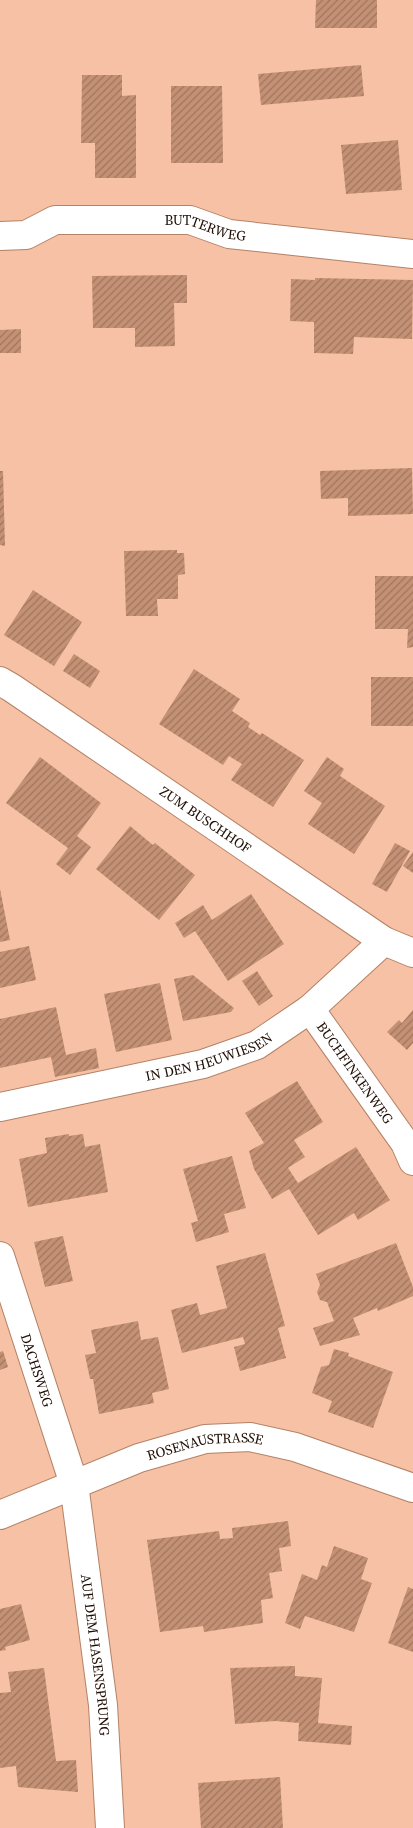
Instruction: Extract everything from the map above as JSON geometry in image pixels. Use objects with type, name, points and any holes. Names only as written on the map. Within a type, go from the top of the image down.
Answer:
[{"type":"street","name":"BUTTERWEG","points":[[0,236],[26,235],[55,220],[190,220],[229,234],[413,254]]},
{"type":"street","name":"ZUM BUSCHHOF","points":[[0,681],[384,941],[413,953]]},
{"type":"street","name":"IN DEN HEUWIESEN","points":[[0,1107],[203,1064],[257,1045],[310,1009],[384,941]]},
{"type":"street","name":"BUCHFINKENWEG","points":[[310,1009],[405,1143],[413,1161]]},
{"type":"street","name":"DACHSWEG","points":[[0,1256],[74,1484]]},
{"type":"street","name":"ROSENAUSTRASSE","points":[[0,1515],[139,1458],[205,1438],[250,1437],[296,1447],[413,1488]]},
{"type":"street","name":"AUF DEM HASENSPRUNG","points":[[74,1484],[103,1705],[110,1828]]},
{"type":"building","points":[[316,0],[377,0],[377,28],[315,28]]},
{"type":"building","points":[[361,65],[364,96],[261,105],[258,74]]},
{"type":"building","points":[[82,75],[122,75],[122,96],[136,95],[136,178],[95,178],[95,143],[81,143]]},
{"type":"building","points":[[171,86],[222,86],[223,163],[171,163]]},
{"type":"building","points":[[398,140],[402,190],[346,194],[341,145]]},
{"type":"building","points":[[187,275],[187,303],[174,303],[175,346],[135,347],[135,328],[93,328],[92,276]]},
{"type":"building","points":[[315,278],[413,280],[412,339],[354,337],[353,354],[314,353],[314,322],[290,321],[291,279],[315,280]]},
{"type":"building","points":[[21,329],[21,353],[0,353],[0,330]]},
{"type":"building","points":[[412,468],[413,514],[348,516],[348,498],[321,499],[320,471]]},
{"type":"building","points":[[0,471],[3,471],[5,546],[0,545]]},
{"type":"building","points":[[177,550],[177,553],[184,553],[185,574],[178,575],[178,599],[157,599],[158,616],[126,616],[124,551]]},
{"type":"building","points":[[375,576],[413,576],[413,647],[407,648],[408,629],[375,629]]},
{"type":"building","points":[[33,590],[82,622],[54,666],[4,635]]},
{"type":"building","points":[[74,654],[100,671],[90,688],[63,671]]},
{"type":"building","points":[[194,669],[240,699],[232,711],[250,723],[248,727],[260,735],[262,733],[304,760],[273,807],[231,780],[242,764],[229,756],[223,765],[159,724]]},
{"type":"building","points":[[371,677],[413,677],[413,726],[371,726]]},
{"type":"building","points":[[40,757],[101,803],[77,836],[91,847],[70,875],[56,864],[68,848],[6,803]]},
{"type":"building","points":[[327,757],[344,769],[340,776],[385,806],[354,854],[308,824],[322,803],[304,791]]},
{"type":"building","points":[[130,826],[195,875],[159,920],[96,869]]},
{"type":"building","points":[[395,843],[410,851],[387,892],[372,884]]},
{"type":"building","points":[[413,852],[413,873],[403,866]]},
{"type":"building","points":[[0,889],[10,940],[0,942]]},
{"type":"building","points":[[251,894],[284,944],[228,981],[195,931],[184,938],[175,923],[203,905],[212,920]]},
{"type":"building","points":[[29,946],[36,980],[0,988],[0,952]]},
{"type":"building","points":[[257,971],[273,996],[259,1006],[242,981]]},
{"type":"building","points":[[193,975],[234,1008],[231,1012],[183,1021],[174,979]]},
{"type":"building","points":[[160,983],[172,1040],[116,1052],[104,994]]},
{"type":"building","points":[[56,1007],[66,1055],[96,1048],[99,1068],[55,1077],[51,1057],[0,1068],[0,1019]]},
{"type":"building","points":[[413,1010],[413,1043],[407,1050],[387,1032],[399,1020],[402,1023]]},
{"type":"building","points":[[297,1081],[323,1122],[294,1140],[305,1157],[280,1173],[288,1168],[298,1183],[356,1147],[390,1200],[358,1220],[354,1213],[318,1235],[289,1189],[272,1199],[254,1169],[249,1151],[264,1143],[245,1113]]},
{"type":"building","points":[[69,1134],[69,1136],[83,1134],[85,1147],[100,1144],[108,1192],[28,1207],[19,1159],[47,1153],[45,1138]]},
{"type":"building","points":[[232,1156],[246,1208],[224,1214],[229,1232],[196,1242],[191,1223],[198,1221],[183,1169]]},
{"type":"building","points":[[63,1236],[73,1281],[45,1287],[34,1242]]},
{"type":"building","points":[[396,1243],[413,1287],[413,1296],[378,1311],[377,1308],[353,1318],[360,1335],[320,1346],[313,1328],[334,1321],[327,1302],[320,1300],[317,1292],[320,1285],[316,1274]]},
{"type":"building","points":[[265,1253],[285,1326],[278,1328],[286,1358],[240,1371],[234,1347],[245,1344],[243,1337],[182,1353],[171,1310],[197,1303],[200,1315],[227,1308],[216,1266]]},
{"type":"building","points":[[138,1321],[141,1340],[158,1337],[169,1389],[152,1393],[154,1403],[99,1414],[93,1379],[90,1379],[85,1355],[96,1353],[91,1330]]},
{"type":"building","points":[[334,1349],[349,1353],[348,1356],[393,1372],[373,1428],[328,1412],[332,1401],[312,1393],[321,1367],[329,1365]]},
{"type":"building","points":[[3,1351],[8,1367],[0,1370],[0,1352]]},
{"type":"building","points":[[288,1521],[291,1546],[279,1548],[282,1571],[269,1573],[273,1598],[261,1600],[263,1623],[204,1632],[203,1626],[160,1632],[147,1540],[219,1531],[220,1539],[233,1538],[232,1528]]},
{"type":"building","points":[[334,1546],[368,1558],[361,1579],[372,1583],[354,1632],[305,1616],[300,1629],[285,1623],[302,1574],[317,1580],[322,1565],[327,1567]]},
{"type":"building","points":[[408,1587],[413,1589],[413,1652],[388,1643]]},
{"type":"building","points":[[21,1604],[30,1640],[5,1647],[6,1650],[0,1651],[0,1609]]},
{"type":"building","points":[[295,1666],[295,1676],[322,1678],[318,1723],[352,1726],[351,1745],[298,1741],[299,1723],[275,1721],[235,1724],[230,1668]]},
{"type":"building","points":[[44,1668],[56,1761],[76,1760],[78,1792],[18,1787],[16,1766],[0,1768],[0,1693],[11,1692],[8,1672]]},
{"type":"building","points":[[280,1777],[283,1828],[201,1828],[198,1783]]}]
